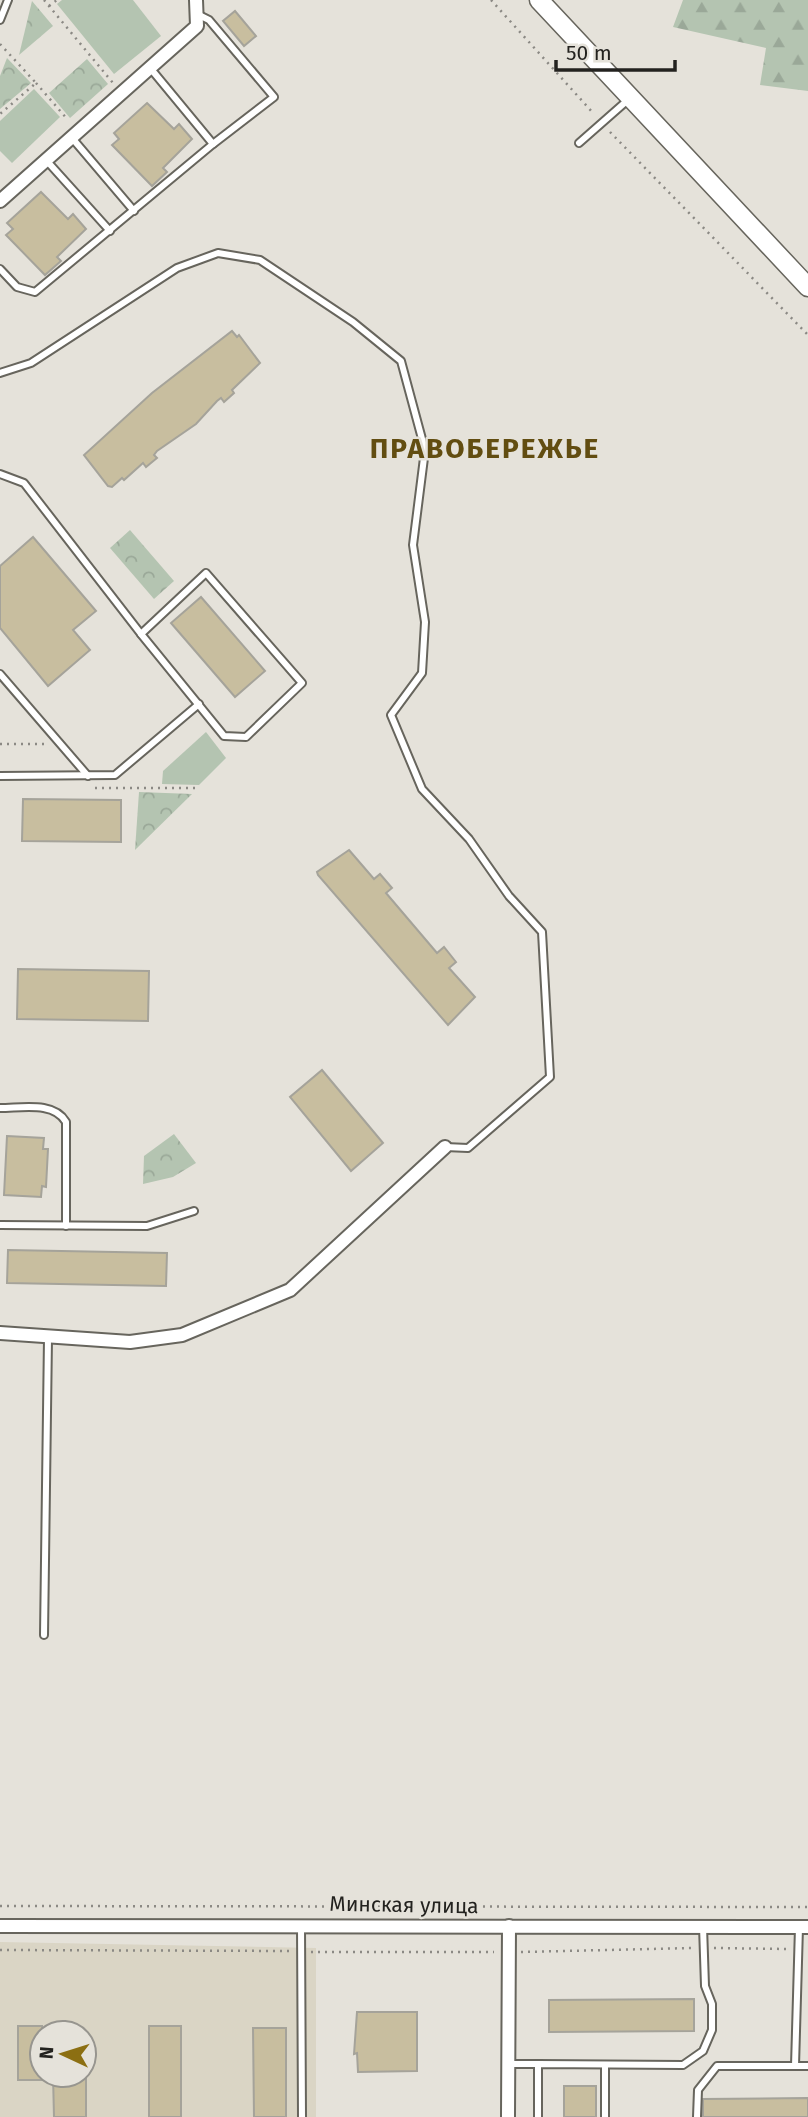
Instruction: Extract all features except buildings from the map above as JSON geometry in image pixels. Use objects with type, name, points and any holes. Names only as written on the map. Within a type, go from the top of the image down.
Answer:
[{"type":"street","points":[[0,201],[197,26],[197,0]]},
{"type":"street","points":[[539,0],[808,287]]},
{"type":"street","points":[[0,1333],[130,1342],[182,1335],[290,1290],[445,1147]]},
{"type":"street","name":"Минская улица","points":[[0,1926],[300,1924],[803,1927]]},
{"type":"street","points":[[508,2117],[509,1926]]},
{"type":"lane","points":[[0,20],[8,0]]},
{"type":"lane","points":[[0,269],[17,287],[35,292],[213,144],[274,97],[209,20],[197,14]]},
{"type":"lane","points":[[151,69],[213,144]]},
{"type":"lane","points":[[579,143],[630,97]]},
{"type":"lane","points":[[74,133],[134,211]]},
{"type":"lane","points":[[45,159],[110,231]]},
{"type":"lane","points":[[0,373],[31,363],[177,268],[218,253],[260,260],[353,322],[401,361],[425,450],[413,545],[425,622],[422,673],[391,715],[422,789],[469,839],[509,896],[542,932],[547,982],[550,1077],[468,1148],[445,1147]]},
{"type":"lane","points":[[0,474],[24,483],[141,634],[224,736],[246,737],[302,683],[206,573],[141,634]]},
{"type":"lane","points":[[0,674],[88,776]]},
{"type":"lane","points":[[0,776],[115,775],[199,704]]},
{"type":"lane","points":[[0,1108],[52,1108],[61,1113],[66,1122],[66,1226]]},
{"type":"lane","points":[[0,1225],[147,1226],[194,1211]]},
{"type":"lane","points":[[44,1635],[48,1338]]},
{"type":"lane","points":[[300,1924],[302,2117]]},
{"type":"lane","points":[[508,2064],[683,2065],[702,2051],[712,2031],[712,2004],[705,1986],[703,1926]]},
{"type":"lane","points":[[795,2066],[798,1949],[803,1927]]},
{"type":"lane","points":[[538,2064],[538,2117]]},
{"type":"lane","points":[[605,2065],[605,2117]]},
{"type":"lane","points":[[698,2117],[698,2090],[717,2066],[808,2066]]},
{"type":"path","points":[[44,0],[122,93]]},
{"type":"path","points":[[49,6],[57,0]]},
{"type":"path","points":[[491,0],[601,123],[808,335]]},
{"type":"path","points":[[0,44],[36,83],[74,133]]},
{"type":"path","points":[[0,114],[36,83]]},
{"type":"path","points":[[0,744],[60,744]]},
{"type":"path","points":[[92,788],[196,788]]},
{"type":"path","points":[[0,1906],[808,1907]]},
{"type":"path","points":[[0,1950],[508,1952],[798,1949]]},
{"type":"shaded area","points":[[0,1942],[316,1948],[316,2117],[0,2117]]},
{"type":"green space","points":[[62,0],[133,0],[161,36],[114,74],[57,4]]},
{"type":"green space","points":[[683,0],[808,0],[808,91],[760,85],[766,48],[673,27]]},
{"type":"green space","points":[[32,1],[53,26],[19,55]]},
{"type":"green space","points":[[7,58],[31,83],[0,109],[0,76]]},
{"type":"green space","points":[[87,59],[108,84],[70,118],[49,93]]},
{"type":"green space","points":[[34,89],[60,117],[12,163],[0,151],[0,121]]},
{"type":"green space","points":[[130,530],[174,581],[154,599],[110,548]]},
{"type":"green space","points":[[206,732],[226,758],[199,785],[162,784],[163,771]]},
{"type":"green space","points":[[139,792],[192,794],[135,850]]},
{"type":"green space","points":[[174,1134],[196,1163],[173,1177],[143,1184],[144,1156]]},
{"type":"district","name":"ПРАВОБЕРЕЖЬЕ","points":[[485,448]]}]
